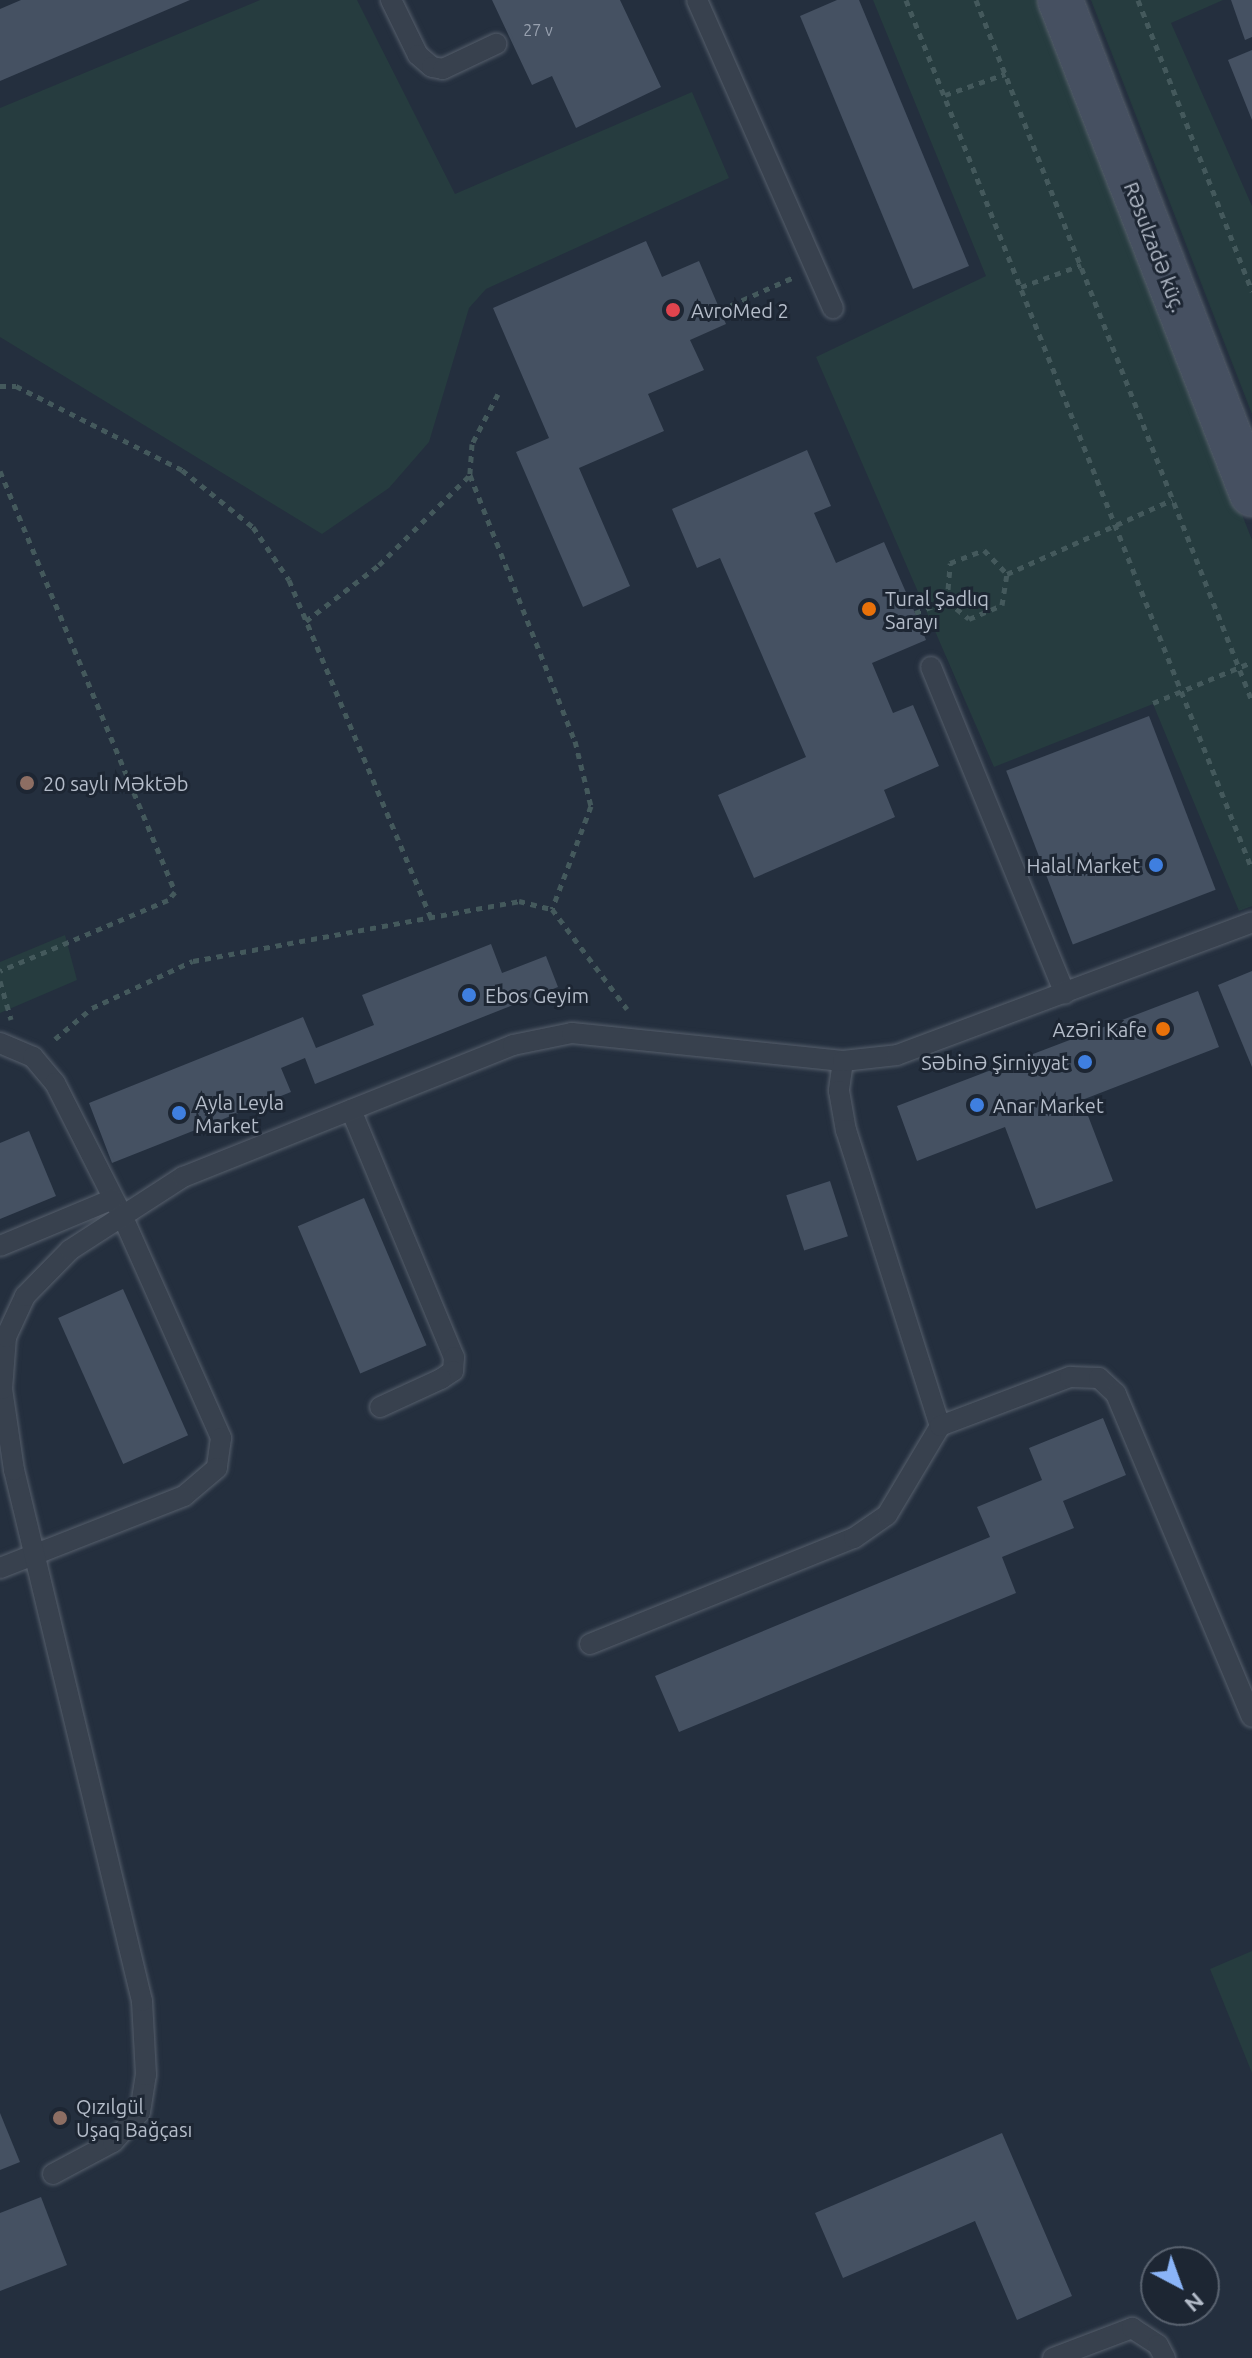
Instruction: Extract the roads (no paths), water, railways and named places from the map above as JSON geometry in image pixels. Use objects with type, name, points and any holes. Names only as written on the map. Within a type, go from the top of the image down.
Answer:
[{"type":"main road","name":"Rəsulzadə küç.","points":[[1060,0],[1252,494]]},
{"type":"lane","points":[[391,0],[418,55],[432,67],[443,69],[496,44]]},
{"type":"lane","points":[[697,0],[833,308]]},
{"type":"lane","points":[[931,667],[1065,994]]},
{"type":"lane","points":[[0,1246],[117,1206],[513,1045],[572,1033],[648,1038],[843,1061],[897,1055],[1252,922]]},
{"type":"lane","points":[[0,1568],[184,1496],[217,1468],[221,1438],[117,1206],[55,1083],[33,1057],[2,1043]]},
{"type":"lane","points":[[843,1061],[839,1091],[846,1130],[940,1426]]},
{"type":"lane","points":[[351,1110],[454,1357],[453,1371],[380,1407]]},
{"type":"lane","points":[[53,2174],[113,2142],[140,2112],[146,2075],[142,2001],[34,1555],[2,1389],[6,1337],[25,1296],[117,1206]]},
{"type":"lane","points":[[590,1644],[854,1538],[887,1515],[940,1426],[1070,1377],[1099,1378],[1116,1394],[1252,1717]]},
{"type":"lane","points":[[1053,2358],[1132,2328],[1158,2345],[1165,2358]]},
{"type":"place","name":"AvroMed 2","points":[[673,310]]},
{"type":"place","name":"Tural Şadlıq Sarayı","points":[[869,609]]},
{"type":"place","name":"20 saylı Məktəb","points":[[27,783]]},
{"type":"place","name":"Halal Market","points":[[1156,865]]},
{"type":"place","name":"Ebos Geyim","points":[[469,995]]},
{"type":"place","name":"Azəri Kafe","points":[[1163,1029]]},
{"type":"place","name":"Səbinə Şirniyyat","points":[[1085,1062]]},
{"type":"place","name":"Anar Market","points":[[977,1105]]},
{"type":"place","name":"Ayla Leyla Market","points":[[179,1113]]},
{"type":"place","name":"Qızılgül Uşaq Bağçası","points":[[60,2118]]}]
